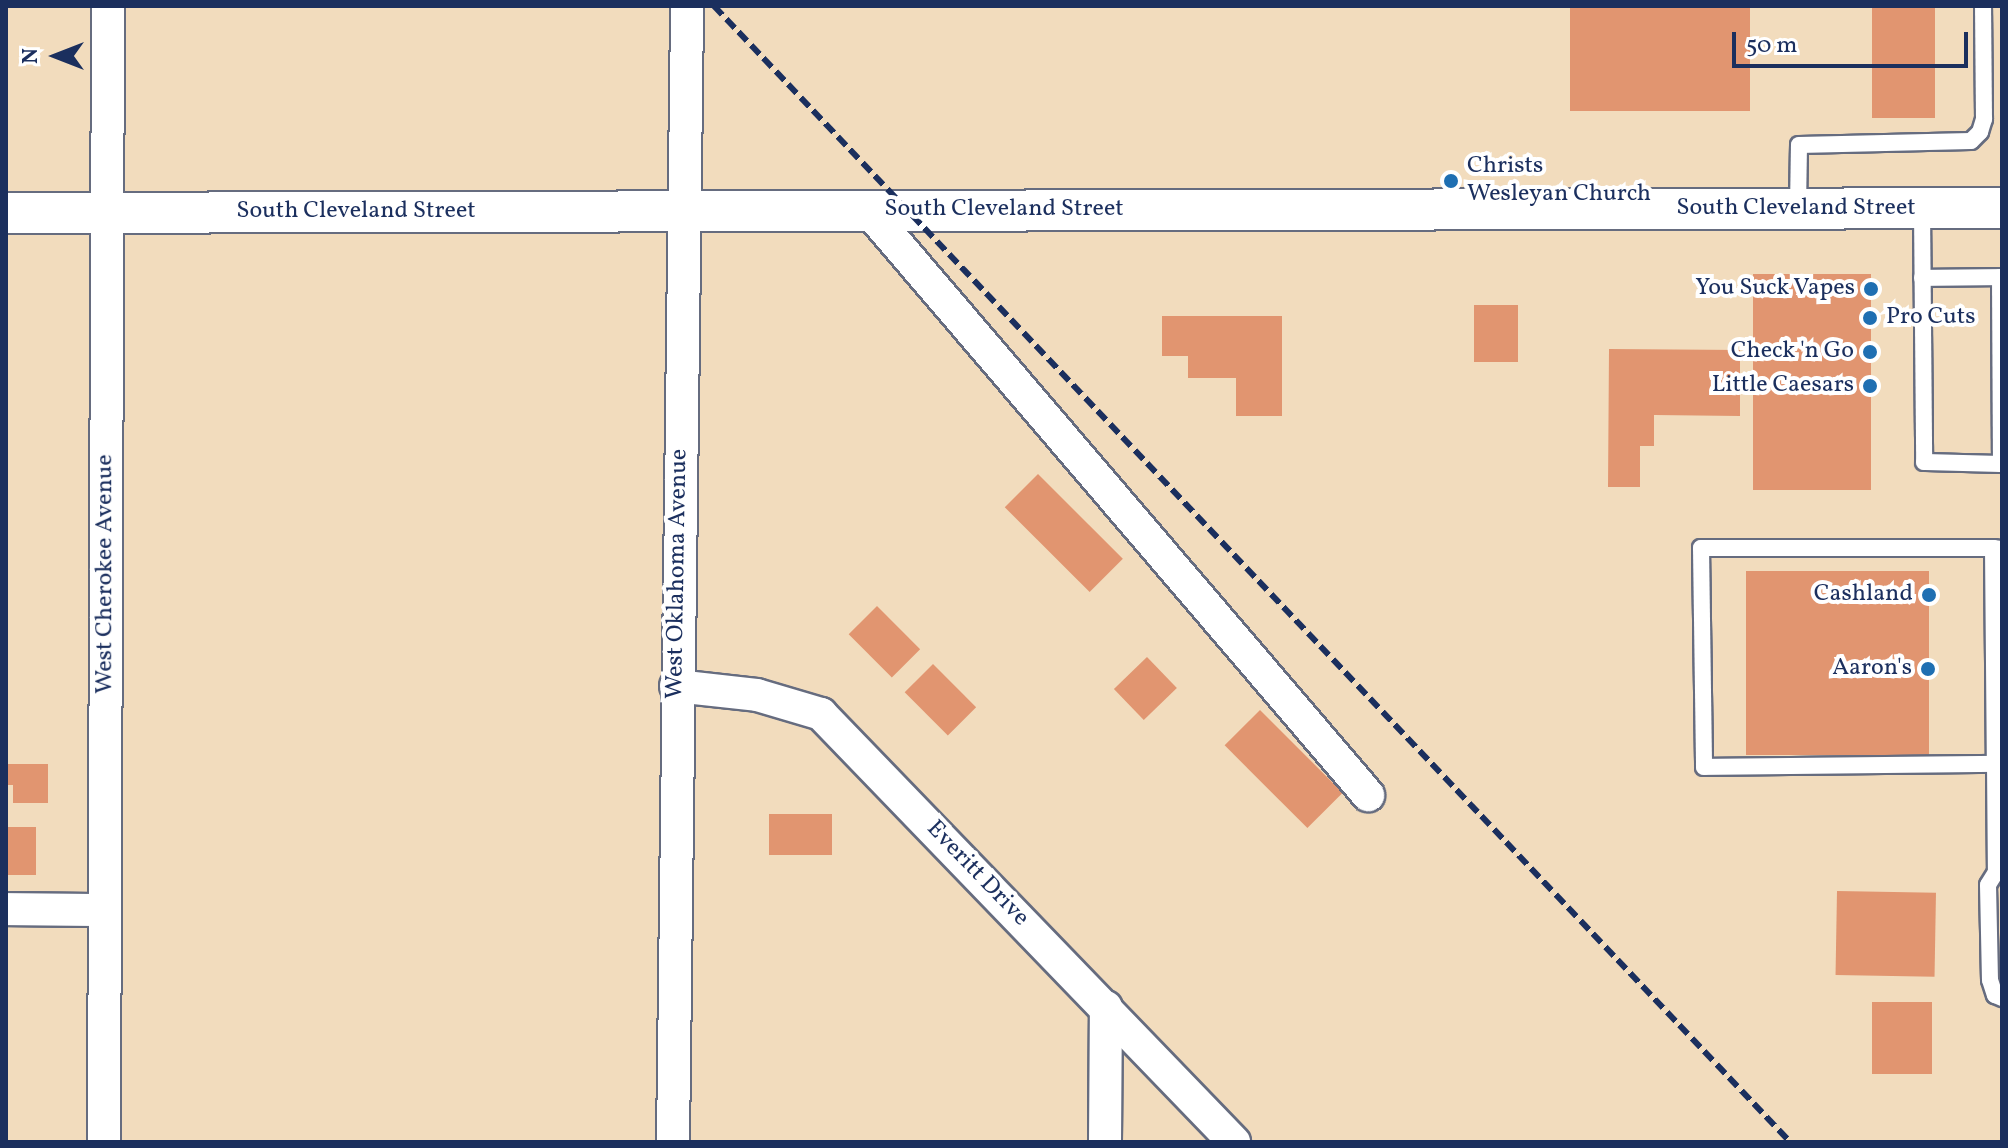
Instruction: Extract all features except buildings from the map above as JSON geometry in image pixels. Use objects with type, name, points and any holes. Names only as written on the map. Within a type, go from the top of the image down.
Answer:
[{"type":"street","name":"West Cherokee Avenue","points":[[104,1142],[108,6]]},
{"type":"street","name":"West Oklahoma Avenue","points":[[673,1142],[676,686],[687,6]]},
{"type":"street","name":"South Cleveland Street","points":[[6,213],[2002,208]]},
{"type":"street","points":[[868,210],[1368,795]]},
{"type":"street","name":"Everitt Drive","points":[[676,686],[757,695],[821,714],[1234,1142]]},
{"type":"street","points":[[6,909],[104,910]]},
{"type":"street","points":[[1105,1142],[1106,1007]]},
{"type":"lane","points":[[1798,209],[1799,145],[1971,141],[1980,132],[1984,119],[1983,6]]},
{"type":"lane","points":[[1922,208],[1922,278],[1924,462],[2001,464],[2000,277],[1922,278]]},
{"type":"lane","points":[[1999,764],[1704,767],[1701,548],[1998,548],[1999,764],[1999,871],[1988,885],[1990,980],[1995,995],[2002,998]]},
{"type":"railway","points":[[714,6],[1790,1142]]},
{"type":"place","name":"Christs Wesleyan Church","points":[[1451,181]]},
{"type":"place","name":"You Suck Vapes","points":[[1871,289]]},
{"type":"place","name":"Pro Cuts","points":[[1870,318]]},
{"type":"place","name":"Check 'n Go","points":[[1870,352]]},
{"type":"place","name":"Little Caesars","points":[[1870,386]]},
{"type":"place","name":"Cashland","points":[[1929,595]]},
{"type":"place","name":"Aaron's","points":[[1928,669]]}]
